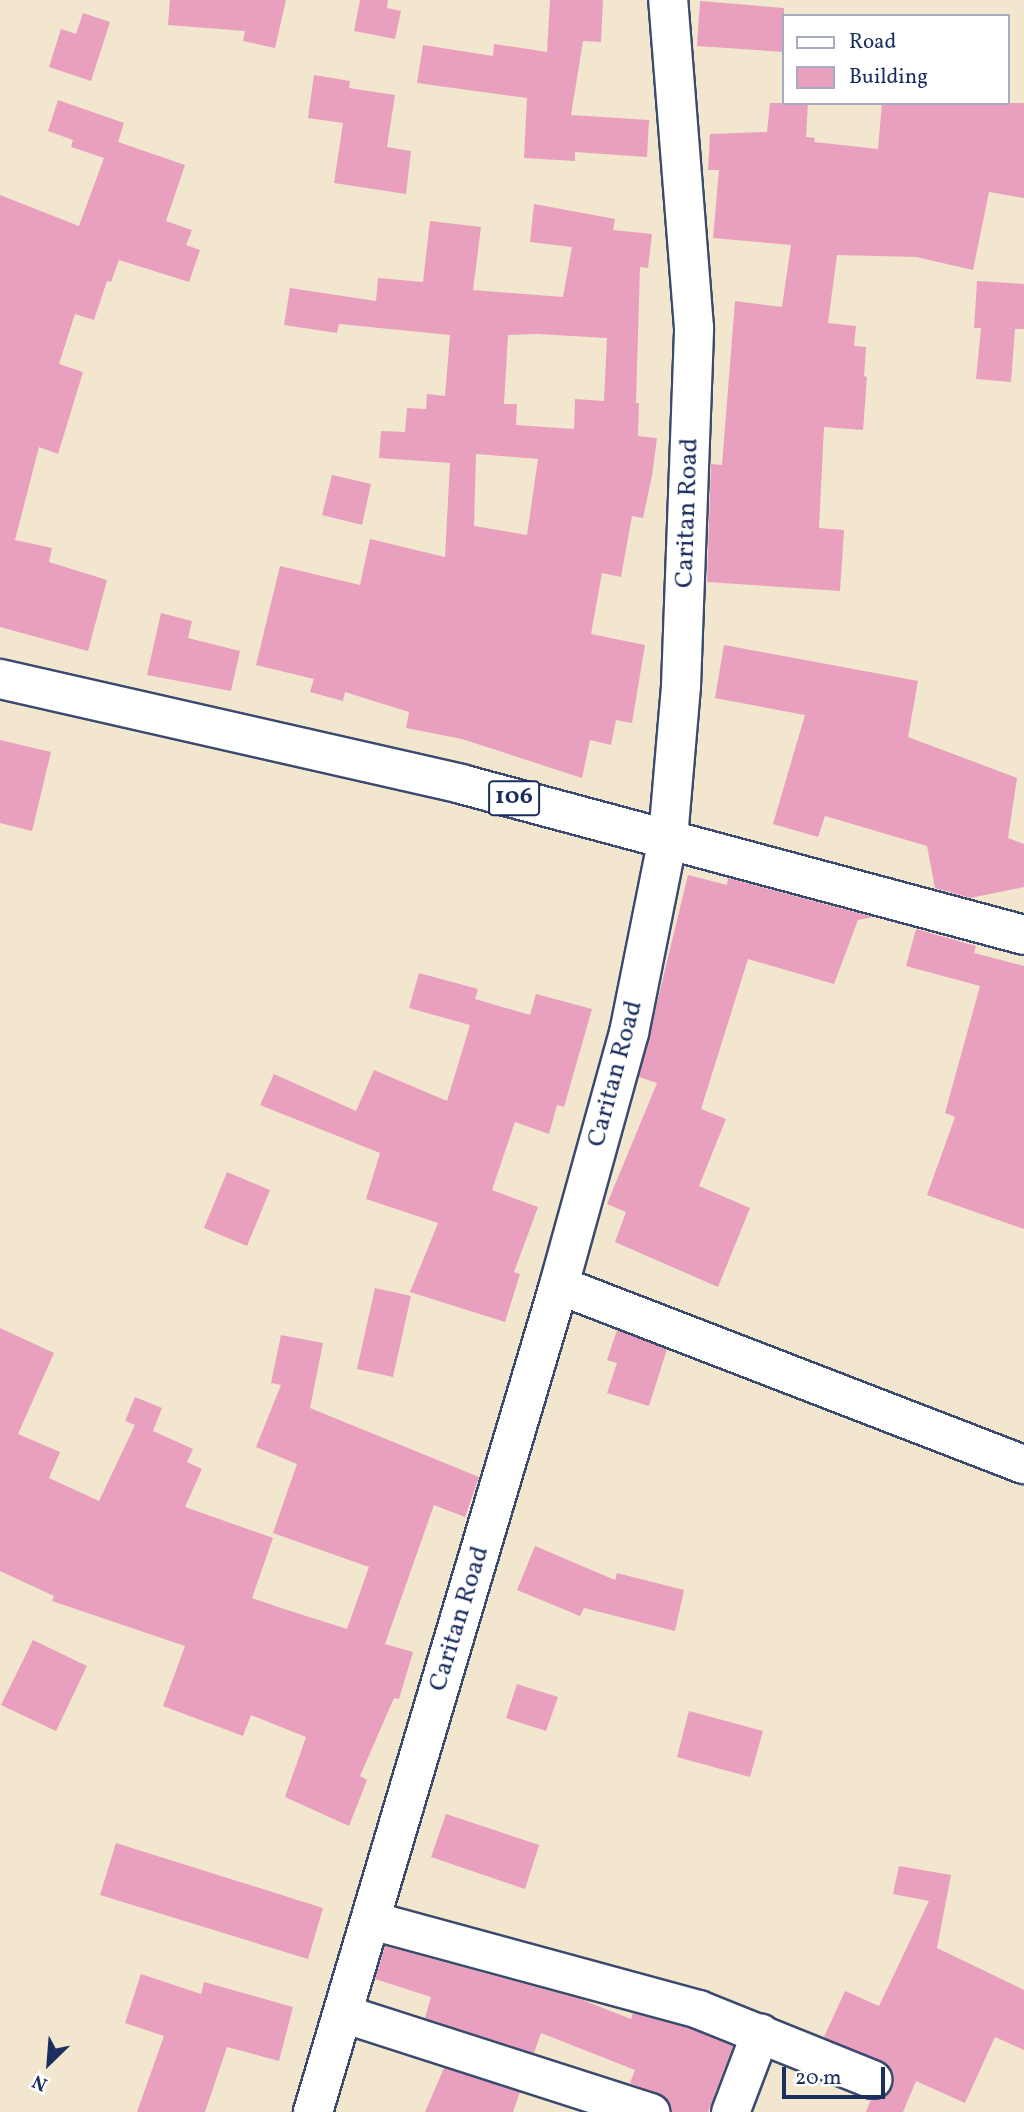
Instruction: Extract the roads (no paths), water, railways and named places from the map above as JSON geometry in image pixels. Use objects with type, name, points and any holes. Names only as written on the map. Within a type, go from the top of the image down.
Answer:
[{"type":"main road","name":"Caritan Road","points":[[313,2112],[559,1285],[629,1033],[668,838],[681,686],[694,328],[668,0]]},
{"type":"main road","name":"106","points":[[0,679],[461,784],[1024,935]]},
{"type":"lane","points":[[559,1285],[1024,1464]]},
{"type":"lane","points":[[371,1920],[698,2009],[872,2079]]},
{"type":"lane","points":[[342,2013],[651,2112]]},
{"type":"lane","points":[[730,2112],[760,2033]]}]
